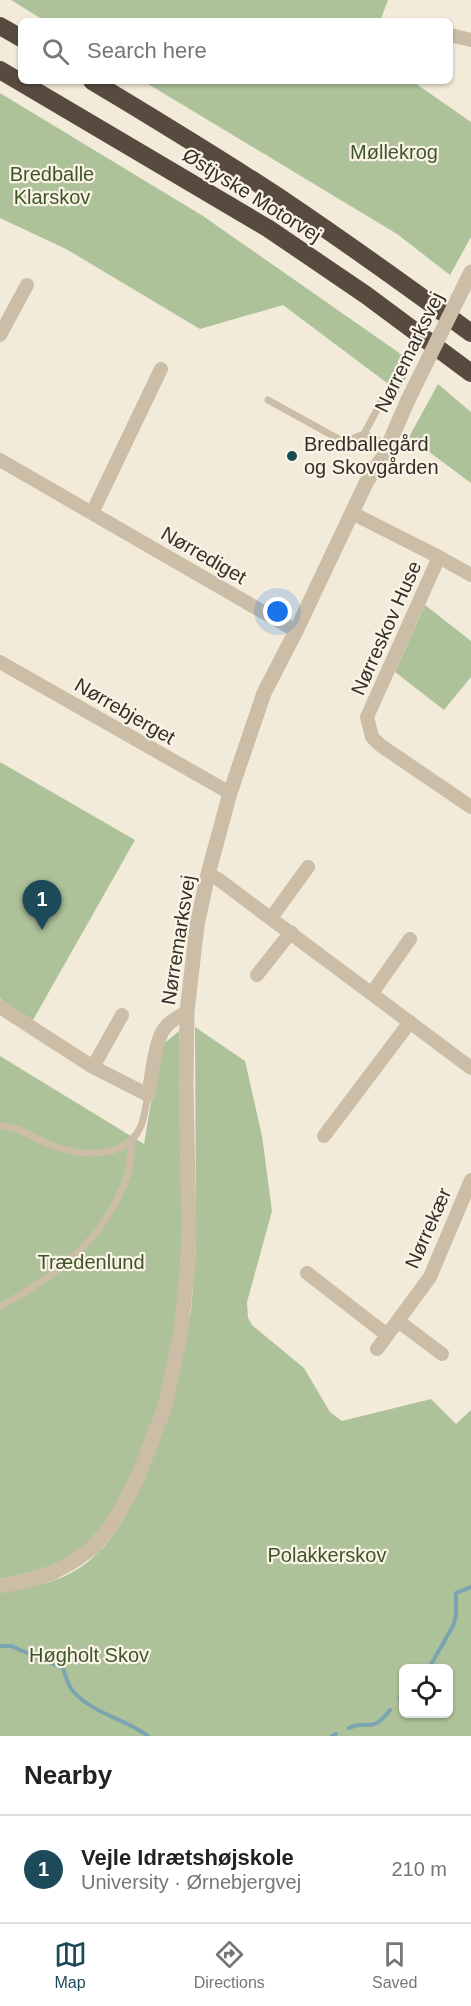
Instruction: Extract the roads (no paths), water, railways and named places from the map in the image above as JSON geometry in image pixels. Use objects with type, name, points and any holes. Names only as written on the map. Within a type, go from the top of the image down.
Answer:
[{"type":"highway","points":[[0,26],[18,36]]},
{"type":"highway","name":"Østjyske Motorvej","points":[[0,70],[18,81]]},
{"type":"highway","name":"Østjyske Motorvej","points":[[24,84],[269,229],[366,295],[471,373]]},
{"type":"highway","name":"Østjyske Motorvej","points":[[97,84],[288,203],[471,333]]},
{"type":"street","points":[[453,36],[471,40]]},
{"type":"street","name":"Nørremarksvej","points":[[0,1586],[54,1572],[74,1562],[92,1548],[111,1526],[124,1504],[138,1476],[165,1406],[181,1331],[187,1271],[189,1237],[186,1083],[188,1012],[197,925],[208,874],[230,793],[264,693],[388,445],[471,272]]},
{"type":"street","points":[[0,335],[27,285]]},
{"type":"street","points":[[92,513],[161,369]]},
{"type":"street","name":"Nørrediget","points":[[0,460],[296,631]]},
{"type":"street","name":"Nørreskov Huse","points":[[352,513],[439,556],[471,575]]},
{"type":"street","name":"Nørreskov Huse","points":[[439,556],[367,717],[372,737],[380,745],[471,807]]},
{"type":"street","name":"Nørrebjerget","points":[[0,662],[230,793]]},
{"type":"street","points":[[271,918],[308,867]]},
{"type":"street","points":[[208,874],[291,932],[469,1064]]},
{"type":"street","points":[[257,975],[291,932]]},
{"type":"street","points":[[372,993],[411,939]]},
{"type":"street","points":[[0,1007],[93,1067],[148,1095],[159,1039],[172,1020],[188,1012]]},
{"type":"street","points":[[93,1067],[122,1015]]},
{"type":"street","points":[[324,1136],[410,1022]]},
{"type":"street","name":"Nørrekær","points":[[377,1349],[430,1277],[471,1180]]},
{"type":"street","points":[[307,1273],[387,1335]]},
{"type":"street","points":[[398,1321],[442,1354]]},
{"type":"lane","points":[[267,400],[344,442],[364,434],[381,402]]},
{"type":"lane","points":[[364,434],[388,445]]},
{"type":"lane","points":[[0,1126],[10,1127],[58,1147],[88,1153],[113,1151],[132,1139],[142,1124],[148,1095]]},
{"type":"lane","points":[[0,1307],[50,1276],[84,1249],[102,1228],[128,1175],[132,1139]]},
{"type":"waterway","points":[[431,1664],[453,1626],[456,1616],[456,1593],[471,1587]]},
{"type":"waterway","points":[[0,1646],[11,1646],[63,1668],[72,1690],[81,1698],[99,1711],[148,1736]]},
{"type":"waterway","points":[[349,1728],[378,1722],[390,1710]]},
{"type":"waterway","points":[[332,1736],[336,1734]]},
{"type":"place","name":"Bredballegård og Skovgården","points":[[292,456]]},
{"type":"place","name":"Vejle Idrætshøjskole","points":[[42,930]]},
{"type":"park label","name":"Møllekrog","points":[[394,152]]},
{"type":"park label","name":"Bredballe Klarskov","points":[[52,186]]},
{"type":"park label","name":"Trædenlund","points":[[91,1262]]},
{"type":"park label","name":"Polakkerskov","points":[[327,1555]]},
{"type":"park label","name":"Høgholt Skov","points":[[89,1655]]}]
